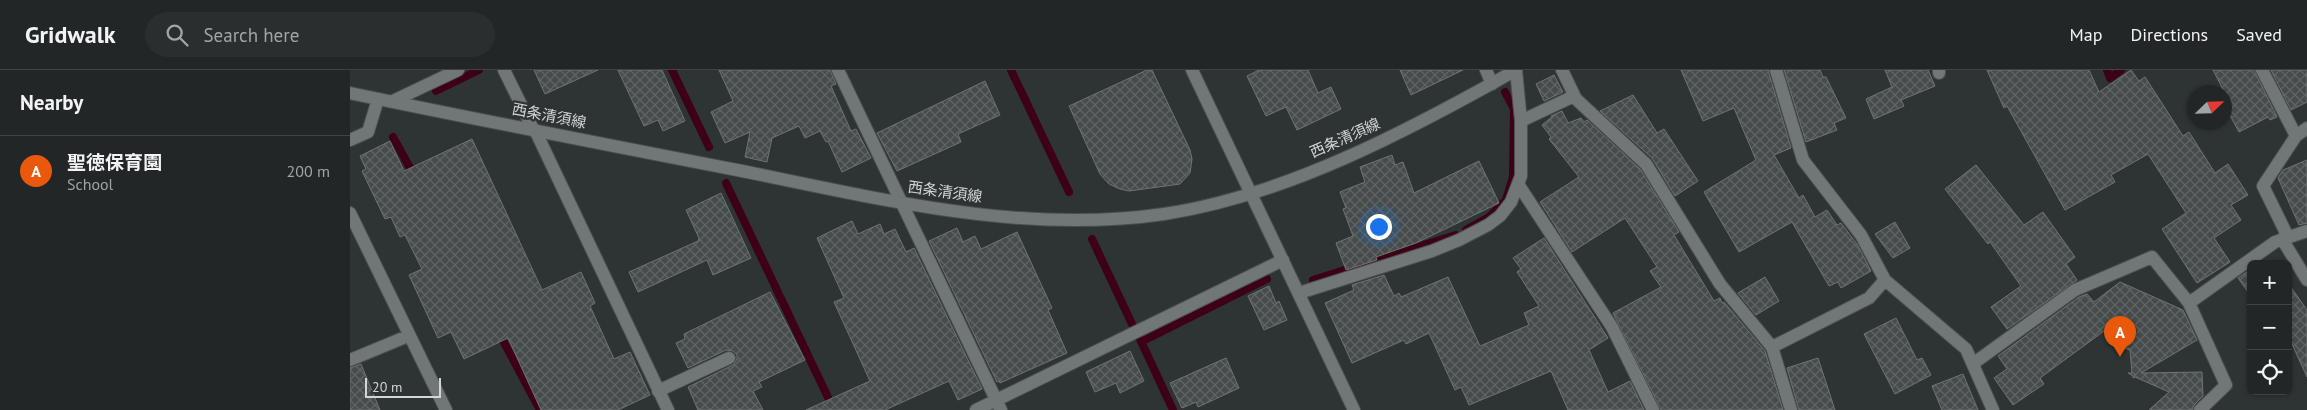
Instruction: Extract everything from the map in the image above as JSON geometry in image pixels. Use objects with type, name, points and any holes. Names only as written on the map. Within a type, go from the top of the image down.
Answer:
[{"type":"street","points":[[393,101],[458,70]]},
{"type":"street","points":[[504,70],[668,410]]},
{"type":"street","points":[[838,70],[998,405]]},
{"type":"street","points":[[1192,70],[1354,410]]},
{"type":"street","points":[[1486,70],[1492,84]]},
{"type":"street","points":[[1299,293],[1432,251],[1459,240],[1488,225],[1500,216],[1511,202],[1521,176],[1521,122],[1516,70]]},
{"type":"street","name":"西条清須線","points":[[350,93],[902,203],[1018,219],[1080,220],[1164,214],[1251,194],[1359,152],[1516,70]]},
{"type":"street","points":[[1562,70],[1574,96],[1646,164],[1720,284],[1772,347],[1791,410]]},
{"type":"street","points":[[1776,70],[1803,160],[1861,236],[1885,280],[1966,349],[1974,363],[1993,410]]},
{"type":"street","points":[[2262,70],[2296,136]]},
{"type":"street","points":[[1521,122],[1574,96]]},
{"type":"street","points":[[350,140],[368,132],[378,98]]},
{"type":"street","points":[[2307,128],[2296,136],[2263,186],[2285,238],[2307,280]]},
{"type":"street","points":[[1518,184],[1612,327],[1653,410]]},
{"type":"street","points":[[350,213],[408,336],[446,410]]},
{"type":"street","points":[[2189,302],[2275,242],[2307,231]]},
{"type":"street","points":[[1974,363],[2075,290],[2152,257],[2189,302],[2226,385],[2200,410]]},
{"type":"street","points":[[976,410],[998,405],[1283,260]]},
{"type":"street","points":[[1772,347],[1870,298],[1885,280]]},
{"type":"street","points":[[350,360],[408,336]]},
{"type":"street","points":[[658,391],[729,358]]},
{"type":"building","points":[[534,70],[598,70],[545,94]]},
{"type":"building","points":[[618,70],[662,70],[685,121],[663,131],[658,120],[644,126]]},
{"type":"building","points":[[719,70],[830,70],[836,84],[831,86],[851,131],[856,129],[871,158],[842,172],[828,141],[826,142],[820,131],[805,138],[799,126],[772,138],[767,162],[745,157],[750,132],[725,143],[711,112],[733,101]]},
{"type":"building","points":[[1147,70],[1152,70],[1190,150],[1192,159],[1190,173],[1180,184],[1129,191],[1109,184],[1100,174],[1069,106]]},
{"type":"building","points":[[1259,70],[1308,70],[1318,93],[1331,87],[1341,109],[1297,130],[1286,107],[1266,116],[1247,76]]},
{"type":"building","points":[[1400,70],[1463,70],[1411,95]]},
{"type":"building","points":[[1681,70],[1768,70],[1791,148],[1774,155],[1799,198],[1803,195],[1815,217],[1827,210],[1837,225],[1841,223],[1857,244],[1871,271],[1841,288],[1838,282],[1829,286],[1792,222],[1739,252],[1704,192],[1756,160],[1734,108],[1703,121]]},
{"type":"building","points":[[1784,70],[1820,70],[1823,77],[1826,77],[1846,118],[1834,123],[1837,130],[1806,142]]},
{"type":"building","points":[[1885,70],[1928,70],[1935,86],[1901,100],[1904,106],[1874,119],[1866,99],[1892,87]]},
{"type":"building","points":[[1987,70],[2089,70],[2099,92],[2131,70],[2139,81],[2145,77],[2183,136],[2189,132],[2215,173],[2228,164],[2248,195],[2231,205],[2241,220],[2214,238],[2230,262],[2197,283],[2162,229],[2186,213],[2148,154],[2111,175],[2115,182],[2065,210],[2007,106],[2004,108]]},
{"type":"building","points":[[2213,70],[2254,70],[2277,117],[2270,120],[2268,117],[2239,132],[2232,119],[2232,85],[2221,85]]},
{"type":"building","points":[[2271,70],[2307,70],[2307,102],[2291,110]]},
{"type":"building","points":[[1554,75],[1563,92],[1544,101],[1536,84]]},
{"type":"building","points":[[985,81],[1000,115],[958,134],[961,142],[897,171],[877,133]]},
{"type":"building","points":[[1633,95],[1657,133],[1664,129],[1698,181],[1675,196],[1652,158],[1600,111]]},
{"type":"building","points":[[1562,111],[1568,123],[1581,118],[1584,122],[1587,120],[1640,169],[1679,232],[1674,235],[1714,301],[1720,298],[1722,303],[1724,302],[1765,351],[1783,410],[1661,410],[1613,313],[1661,287],[1650,271],[1657,267],[1625,218],[1572,252],[1540,202],[1579,177],[1549,139],[1551,137],[1542,125],[1553,116],[1551,116]]},
{"type":"building","points":[[472,139],[542,290],[581,272],[595,303],[590,306],[614,359],[630,352],[650,395],[618,410],[541,410],[508,338],[464,359],[451,332],[438,338],[409,275],[422,269],[405,235],[400,237],[391,217],[385,219],[362,171],[366,169],[360,156],[390,141],[404,171]]},
{"type":"building","points":[[1392,155],[1395,165],[1403,162],[1414,193],[1479,161],[1499,203],[1416,243],[1376,257],[1377,260],[1346,270],[1336,243],[1353,236],[1343,209],[1346,208],[1340,192],[1365,182],[1360,167]]},
{"type":"building","points":[[2307,160],[2307,223],[2299,225],[2278,178],[2283,170]]},
{"type":"building","points":[[1976,165],[2024,225],[2043,212],[2075,257],[2066,264],[2077,280],[2007,329],[1991,307],[2021,286],[1990,242],[1988,244],[1945,189]]},
{"type":"building","points":[[721,193],[751,258],[713,275],[707,260],[638,292],[629,272],[698,241],[699,238],[686,210]]},
{"type":"building","points":[[852,221],[858,234],[880,224],[884,234],[895,229],[906,252],[914,248],[982,389],[958,400],[949,381],[885,410],[806,410],[870,381],[834,302],[844,298],[817,238]]},
{"type":"building","points":[[1895,222],[1910,248],[1893,258],[1875,234]]},
{"type":"building","points":[[957,228],[963,242],[975,236],[981,249],[1017,232],[1052,308],[1048,310],[1067,353],[1000,383],[999,381],[997,382],[929,241]]},
{"type":"building","points":[[1544,238],[1608,338],[1589,350],[1608,392],[1630,381],[1644,410],[1568,410],[1551,371],[1469,405],[1461,387],[1455,390],[1429,333],[1406,344],[1404,340],[1352,363],[1325,303],[1354,290],[1352,285],[1384,275],[1394,296],[1399,293],[1401,297],[1448,277],[1480,346],[1529,325],[1524,313],[1539,306],[1517,272],[1521,269],[1513,258]]},
{"type":"building","points":[[2247,272],[2247,290],[2238,278]]},
{"type":"building","points":[[1765,277],[1779,301],[1756,315],[1738,293]]},
{"type":"building","points":[[2120,282],[2183,310],[2197,340],[2141,373],[2202,372],[2203,396],[2194,405],[2192,410],[2149,410],[2169,392],[2135,377],[2133,378],[2128,373],[2132,373],[2130,350],[2122,347],[2119,320],[2040,378],[2044,384],[2013,405],[1994,378],[2007,369],[1998,356],[2079,297],[2087,294],[2094,302]]},
{"type":"building","points":[[1269,286],[1276,303],[1279,301],[1287,320],[1264,330],[1248,296]]},
{"type":"building","points":[[2292,289],[2307,310],[2307,377],[2292,344]]},
{"type":"building","points":[[770,292],[805,360],[759,382],[762,387],[753,391],[763,410],[698,410],[688,387],[733,365],[737,355],[733,351],[726,350],[688,368],[676,343],[685,339],[684,334]]},
{"type":"building","points":[[1896,318],[1917,360],[1922,358],[1931,375],[1895,394],[1864,334]]},
{"type":"building","points":[[1130,351],[1144,381],[1120,393],[1116,383],[1095,392],[1086,372]]},
{"type":"building","points":[[1226,358],[1239,388],[1198,407],[1196,402],[1182,408],[1170,383]]},
{"type":"building","points":[[1818,358],[1835,410],[1799,410],[1787,368]]},
{"type":"building","points":[[361,364],[380,410],[350,410],[350,368]]},
{"type":"building","points":[[1963,374],[1978,410],[1942,410],[1932,386]]},
{"type":"waterway","points":[[436,91],[479,70]]},
{"type":"waterway","points":[[672,70],[709,147]]},
{"type":"waterway","points":[[1011,70],[1069,192]]},
{"type":"waterway","points":[[2107,70],[2110,78],[2121,70]]},
{"type":"waterway","points":[[1466,230],[1489,217],[1506,200],[1513,177],[1514,109],[1505,92]]},
{"type":"waterway","points":[[393,137],[415,177]]},
{"type":"waterway","points":[[726,183],[834,410]]},
{"type":"waterway","points":[[1313,280],[1456,235]]},
{"type":"waterway","points":[[1092,239],[1132,324]]},
{"type":"waterway","points":[[1141,342],[1267,279]]},
{"type":"waterway","points":[[499,333],[540,410]]},
{"type":"waterway","points":[[1140,339],[1173,410]]},
{"type":"place","name":"聖徳保育園","points":[[2120,357]]}]
